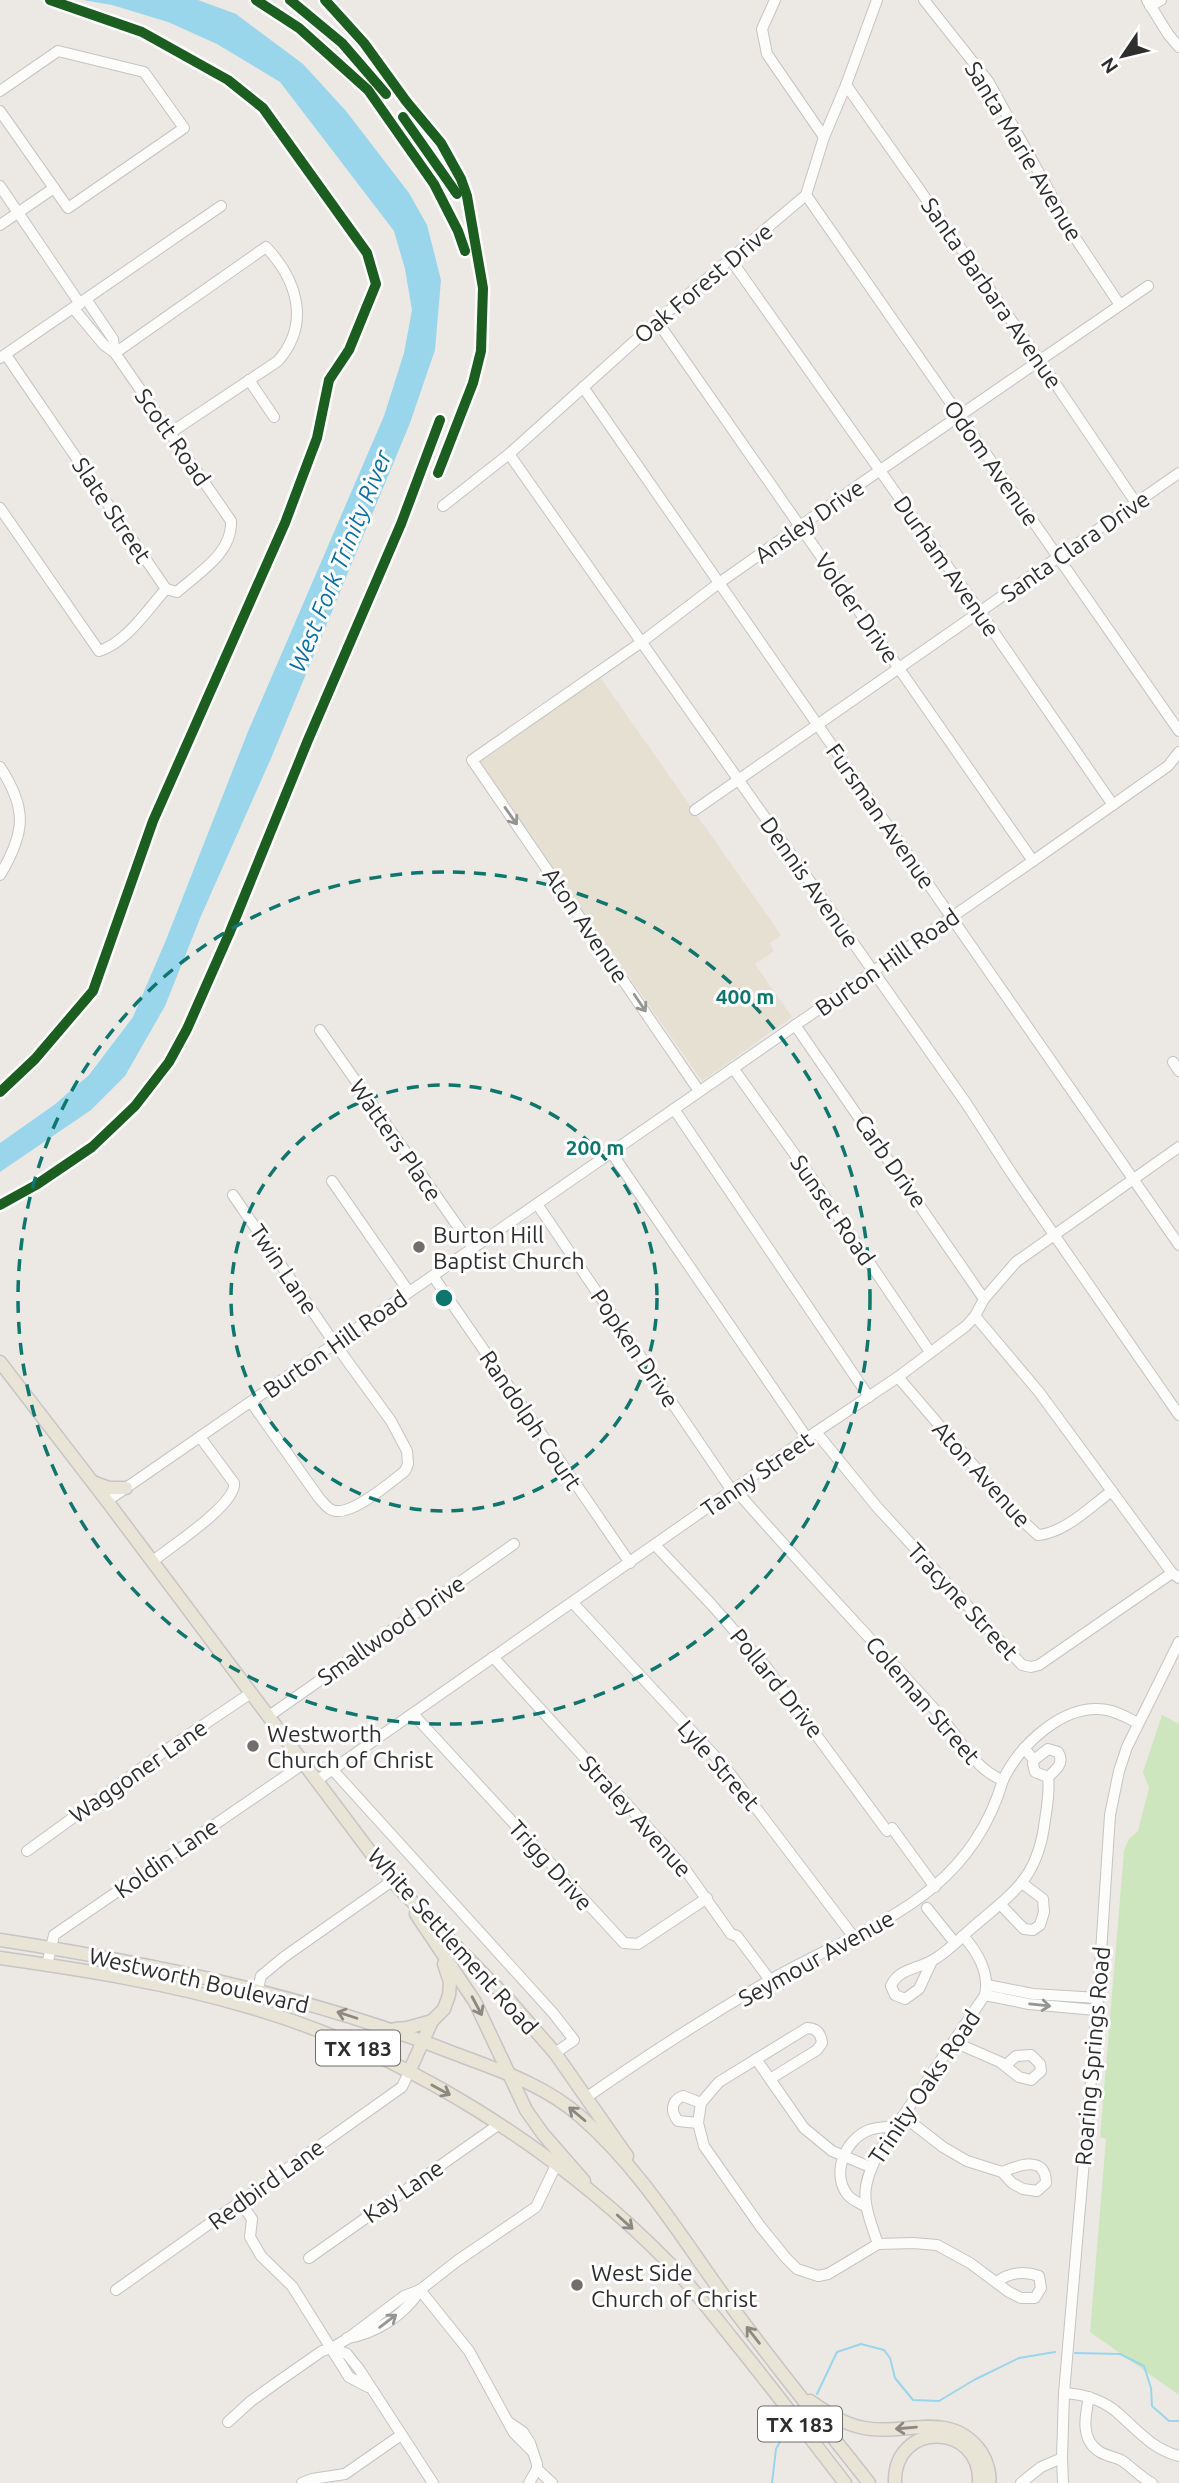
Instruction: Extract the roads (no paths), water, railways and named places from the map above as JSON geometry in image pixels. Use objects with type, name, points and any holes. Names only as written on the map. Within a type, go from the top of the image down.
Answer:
[{"type":"main road","name":"White Settlement Road","points":[[0,1352],[32,1402]]},
{"type":"main road","name":"White Settlement Road","points":[[0,1363],[153,1561],[392,1881],[508,1999],[555,2053],[622,2147],[641,2181]]},
{"type":"main road","points":[[93,1482],[109,1488],[126,1488]]},
{"type":"main road","points":[[405,1896],[475,2002],[526,2110],[597,2197]]},
{"type":"main road","name":"Westworth Boulevard","points":[[3,1940],[157,1966],[257,1989],[422,2040],[542,2089],[581,2116],[641,2181],[711,2278],[869,2483]]},
{"type":"main road","points":[[409,2072],[422,2040],[432,2021],[444,2009],[449,1995],[450,1982],[437,1944]]},
{"type":"main road","name":"Westworth Boulevard","points":[[1,1959],[178,1988],[253,2007],[367,2051],[409,2072],[498,2125],[597,2197],[665,2259],[759,2371],[843,2481]]},
{"type":"main road","points":[[388,2029],[407,2028],[432,2021]]},
{"type":"main road","points":[[695,2292],[711,2278]]},
{"type":"main road","points":[[759,2371],[773,2360]]},
{"type":"main road","points":[[799,2394],[832,2416],[863,2428],[881,2430],[942,2427],[956,2430],[968,2437],[983,2455],[990,2476],[989,2483]]},
{"type":"main road","points":[[895,2483],[894,2471],[903,2452],[921,2439],[942,2435],[961,2444],[975,2458],[979,2483]]},
{"type":"street","points":[[775,0],[762,29],[767,54],[824,137]]},
{"type":"street","points":[[806,195],[824,137],[877,0]]},
{"type":"street","name":"Santa Marie Avenue","points":[[924,0],[988,81],[1074,236],[1120,306]]},
{"type":"street","points":[[1161,0],[1149,3],[1179,47]]},
{"type":"street","points":[[0,91],[58,51],[144,72],[184,128],[68,208],[0,111]]},
{"type":"street","name":"Santa Barbara Avenue","points":[[846,85],[1136,503]]},
{"type":"street","name":"Scott Road","points":[[0,186],[80,304],[104,345],[115,353],[231,521],[228,543],[218,556],[177,592],[166,589]]},
{"type":"street","points":[[0,225],[54,188]]},
{"type":"street","name":"Oak Forest Drive","points":[[443,506],[509,454],[657,321],[806,195]]},
{"type":"street","name":"Odom Avenue","points":[[806,195],[1179,731]]},
{"type":"street","points":[[3,356],[221,206]]},
{"type":"street","points":[[115,353],[266,247],[287,273],[293,288],[297,316],[295,335],[287,351],[278,361],[170,433]]},
{"type":"street","name":"Durham Avenue","points":[[731,260],[1113,805]]},
{"type":"street","name":"Ansley Drive","points":[[472,760],[643,641],[719,583],[1148,286]]},
{"type":"street","name":"Volder Drive","points":[[657,321],[1033,861]]},
{"type":"street","name":"Slate Street","points":[[3,356],[166,589]]},
{"type":"street","points":[[249,380],[274,416]]},
{"type":"street","name":"Fursman Avenue","points":[[583,387],[1179,1245]]},
{"type":"street","name":"Dennis Avenue","points":[[509,454],[966,1103],[1179,1415]]},
{"type":"street","name":"Santa Clara Drive","points":[[695,810],[1179,473]]},
{"type":"street","points":[[0,508],[99,651],[120,640],[166,589]]},
{"type":"street","name":"Burton Hill Road","points":[[107,1501],[1033,861],[1168,766],[1179,752]]},
{"type":"street","name":"Aton Avenue","points":[[472,760],[699,1091]]},
{"type":"street","points":[[0,767],[17,797],[21,817],[10,856],[0,875]]},
{"type":"street","name":"Carb Drive","points":[[795,1025],[984,1299]]},
{"type":"street","name":"Watters Place","points":[[320,1030],[473,1248]]},
{"type":"street","name":"Sunset Road","points":[[733,1068],[823,1194],[930,1352]]},
{"type":"street","points":[[674,1110],[869,1397]]},
{"type":"street","name":"Tanny Street","points":[[316,1781],[898,1377],[966,1326],[984,1299],[1016,1262],[1179,1147]]},
{"type":"street","name":"Tracyne Street","points":[[611,1152],[812,1435],[1022,1665],[1039,1665],[1176,1576]]},
{"type":"street","points":[[332,1181],[409,1292]]},
{"type":"street","name":"Twin Lane","points":[[233,1195],[391,1421],[407,1451],[408,1464],[405,1471],[354,1506],[345,1510],[332,1510],[319,1498],[251,1402]]},
{"type":"street","name":"Popken Drive","points":[[537,1204],[728,1485],[735,1490]]},
{"type":"street","name":"Randolph Court","points":[[433,1276],[630,1563]]},
{"type":"street","points":[[975,1316],[1039,1392],[1176,1576]]},
{"type":"street","name":"Aton Avenue","points":[[898,1377],[1015,1514],[1038,1535],[1067,1524],[1112,1491]]},
{"type":"street","points":[[153,1561],[202,1524],[229,1499],[235,1489],[234,1483],[200,1437]]},
{"type":"street","name":"Coleman Street","points":[[735,1490],[952,1728],[986,1773],[1003,1780],[1024,1748],[1045,1730],[1064,1718],[1085,1710],[1105,1709],[1138,1723]]},
{"type":"street","name":"Smallwood Drive","points":[[269,1716],[514,1544]]},
{"type":"street","name":"Pollard Drive","points":[[655,1545],[767,1668],[935,1887]]},
{"type":"street","name":"Lyle Street","points":[[573,1603],[725,1767],[853,1936]]},
{"type":"street","name":"Roaring Springs Road","points":[[1063,2483],[1064,2393],[1098,1998],[1110,1815],[1122,1761],[1179,1642]]},
{"type":"street","name":"Straley Avenue","points":[[494,1657],[682,1865],[731,1934],[737,1936],[770,1980]]},
{"type":"street","name":"Waggoner Lane","points":[[27,1851],[172,1746],[251,1693]]},
{"type":"street","name":"Trigg Drive","points":[[413,1714],[624,1943],[638,1944],[707,1898]]},
{"type":"street","points":[[1024,1748],[1034,1760],[1035,1772],[1048,1777]]},
{"type":"street","points":[[1034,1760],[1048,1749],[1058,1752],[1060,1765],[1048,1777]]},
{"type":"street","name":"Koldin Lane","points":[[50,1948],[54,1935],[303,1765]]},
{"type":"street","points":[[332,1769],[553,2013],[573,2040],[555,2053]]},
{"type":"street","points":[[932,1961],[1022,1883],[1040,1854],[1048,1777]]},
{"type":"street","name":"Seymour Avenue","points":[[587,2097],[636,2062],[770,1980],[921,1899],[958,1865],[977,1838],[994,1809],[1003,1780]]},
{"type":"street","points":[[253,2007],[261,1976],[392,1881]]},
{"type":"street","points":[[1000,1904],[1024,1929],[1032,1930],[1040,1925],[1044,1912],[1043,1899],[1022,1883]]},
{"type":"street","name":"Trinity Oaks Road","points":[[877,2244],[865,2206],[868,2171],[986,1990],[979,1960],[928,1908]]},
{"type":"street","points":[[1,1959],[3,1940]]},
{"type":"street","points":[[47,1965],[50,1948]]},
{"type":"street","points":[[986,1990],[1098,1998]]},
{"type":"street","points":[[986,1990],[1029,2004],[1096,2010]]},
{"type":"street","points":[[770,2079],[817,2050],[822,2043],[818,2032],[807,2028],[719,2082],[701,2103],[698,2123],[704,2146],[716,2164],[760,2226],[797,2269],[818,2276],[828,2274],[877,2244],[914,2243],[937,2245],[997,2282]]},
{"type":"street","points":[[954,2042],[1005,2066]]},
{"type":"street","points":[[756,2059],[803,2127],[832,2151],[870,2167]]},
{"type":"street","name":"Redbird Lane","points":[[116,2290],[402,2087],[409,2072]]},
{"type":"street","points":[[698,2123],[678,2121],[674,2116],[673,2106],[682,2096],[701,2103]]},
{"type":"street","points":[[903,2116],[943,2147],[968,2161],[1002,2172]]},
{"type":"street","name":"Kay Lane","points":[[309,2258],[498,2125]]},
{"type":"street","points":[[865,2206],[847,2195],[840,2177],[843,2156],[853,2141],[869,2131],[896,2126]]},
{"type":"street","points":[[228,2422],[279,2381],[322,2351],[347,2339],[404,2295],[420,2290],[536,2207],[556,2165]]},
{"type":"street","points":[[241,2203],[252,2219],[250,2237],[261,2256],[292,2287],[331,2348],[347,2354],[433,2483]]},
{"type":"street","points":[[420,2290],[469,2351],[496,2404],[530,2443],[532,2476]]},
{"type":"street","points":[[1064,2393],[1083,2394],[1119,2413],[1146,2441],[1179,2456]]},
{"type":"street","points":[[1089,2397],[1084,2417],[1086,2431],[1096,2449],[1119,2459],[1152,2483]]},
{"type":"street","points":[[302,2483],[345,2474],[401,2435]]},
{"type":"street","points":[[1021,2483],[1041,2467],[1062,2458]]},
{"type":"street","points":[[519,2483],[532,2476],[552,2483]]},
{"type":"water","name":"West Fork Trinity River","points":[[83,0],[198,0],[236,14],[303,64],[346,111],[409,193],[427,225],[441,280],[435,350],[410,423],[165,1006],[125,1076],[91,1110],[0,1172],[0,1143],[54,1105],[89,1075],[133,1017],[247,734],[384,416],[404,353],[412,310],[405,269],[394,231],[280,82],[217,44],[168,22],[112,5]]},
{"type":"waterway","points":[[817,2394],[837,2352],[861,2344],[884,2350],[890,2358],[895,2378],[913,2400],[939,2401],[1019,2358],[1055,2352]]},
{"type":"waterway","points":[[1075,2353],[1120,2354],[1144,2366],[1151,2388],[1152,2406],[1169,2421],[1179,2421]]},
{"type":"waterway","points":[[772,2483],[776,2449],[790,2424]]},
{"type":"place","name":"Burton Hill Baptist Church","points":[[419,1247]]},
{"type":"place","name":"Westworth Church of Christ","points":[[253,1746]]},
{"type":"place","name":"West Side Church of Christ","points":[[577,2285]]}]
